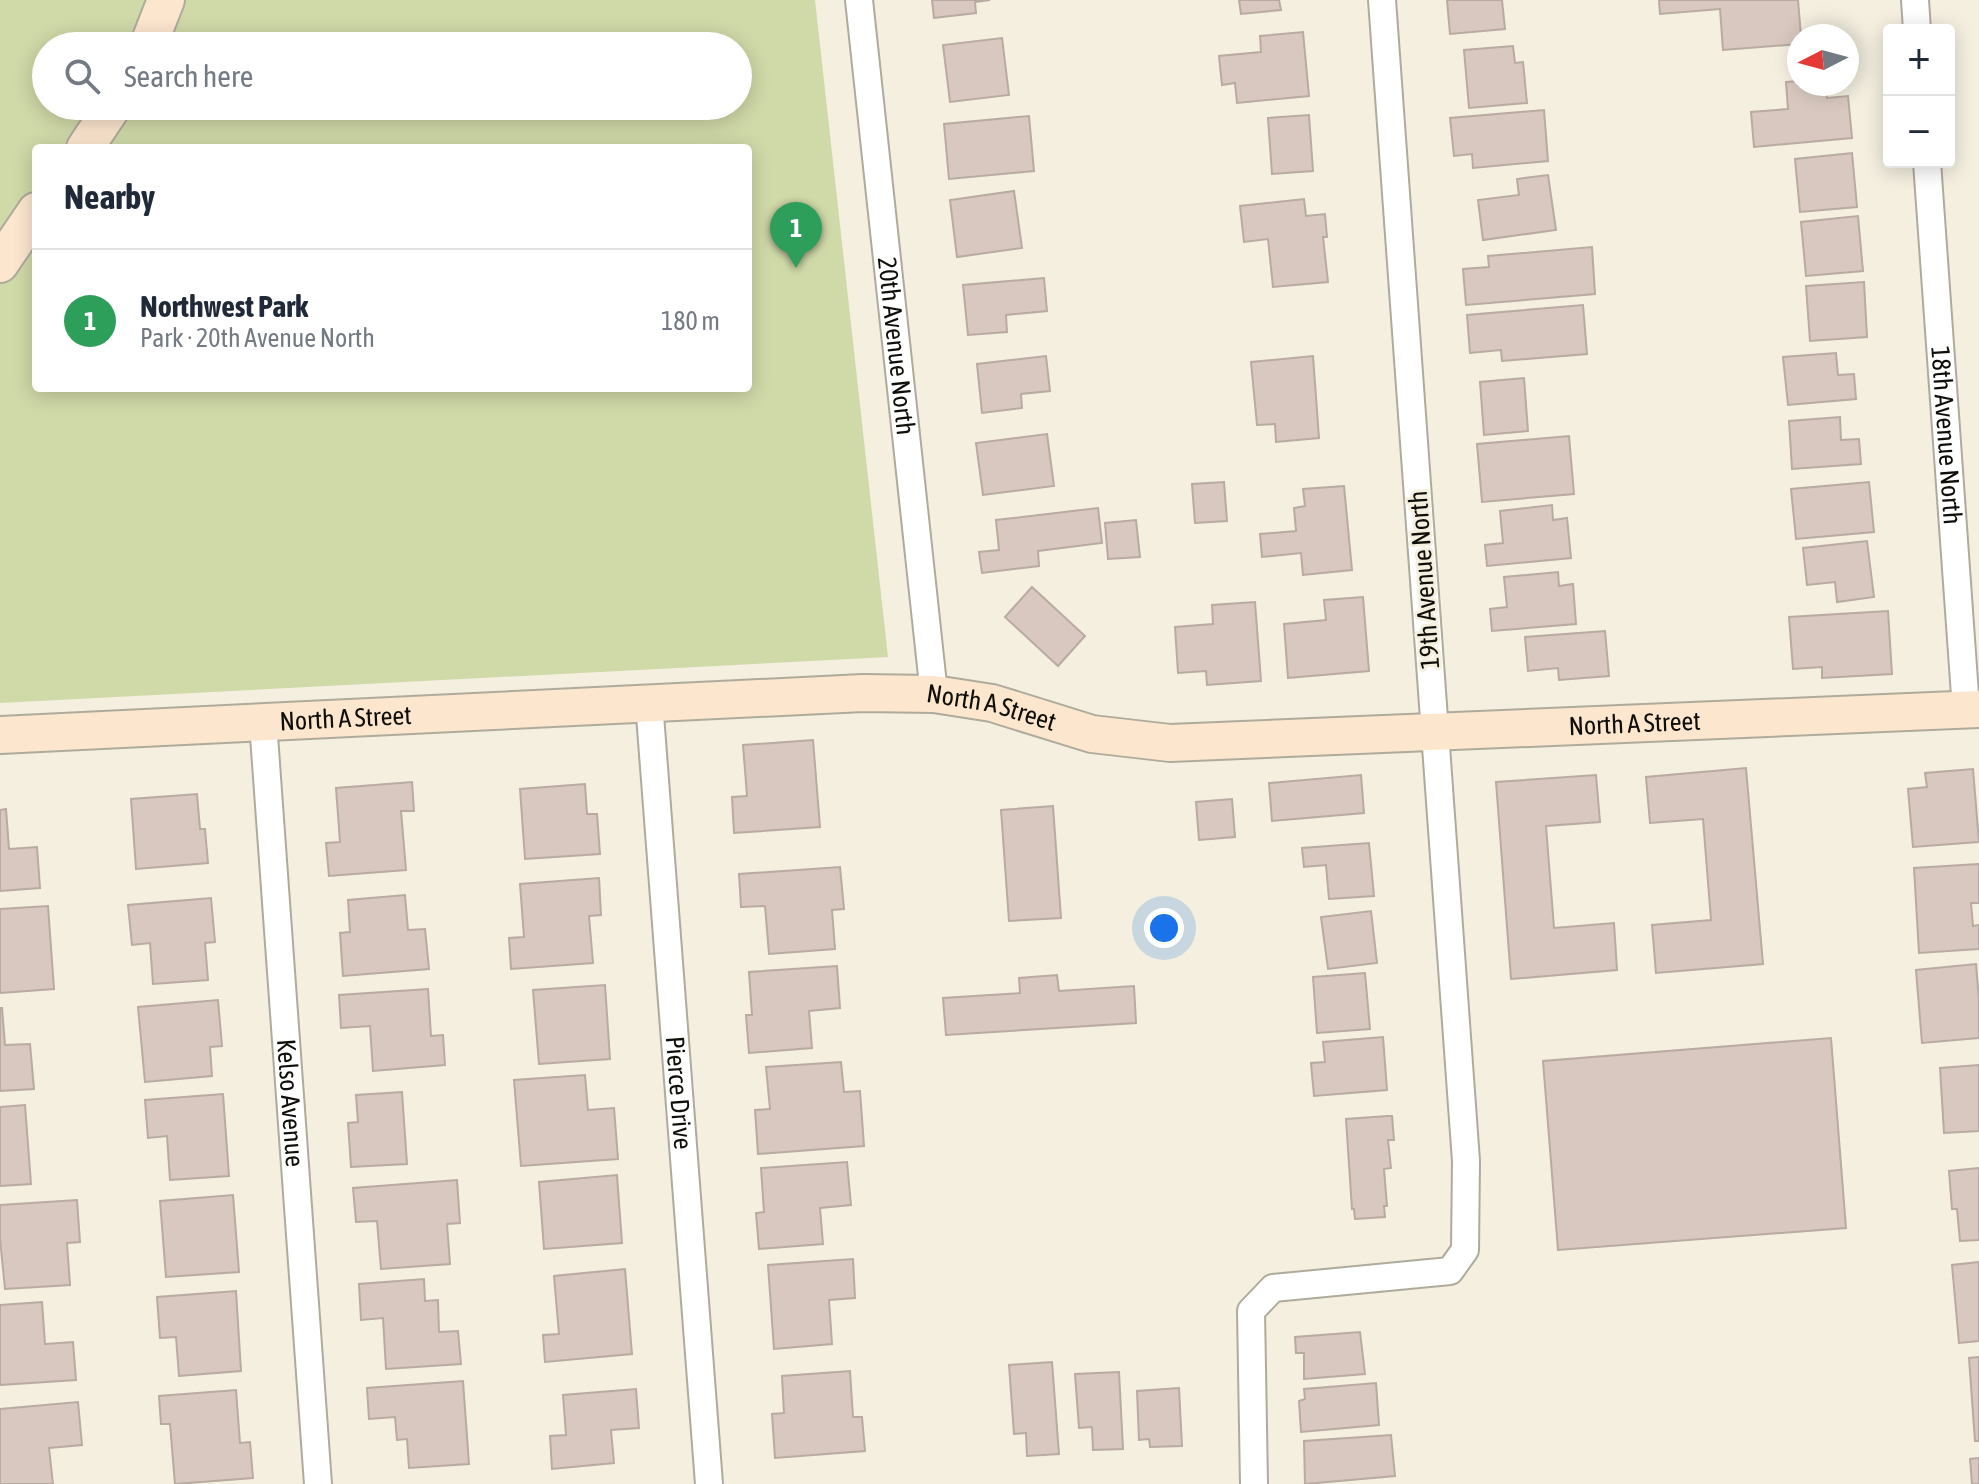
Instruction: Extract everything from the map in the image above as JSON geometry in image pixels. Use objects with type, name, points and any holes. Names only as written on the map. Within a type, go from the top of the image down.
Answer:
[{"type":"street","points":[[153,32],[166,0]]},
{"type":"street","name":"20th Avenue North","points":[[859,0],[934,694]]},
{"type":"street","name":"19th Avenue North","points":[[1254,1484],[1251,1311],[1273,1288],[1450,1271],[1465,1250],[1466,1161],[1382,0]]},
{"type":"street","points":[[1915,0],[1917,24]]},
{"type":"street","points":[[88,144],[104,120]]},
{"type":"street","name":"18th Avenue North","points":[[1927,168],[1972,709]]},
{"type":"street","points":[[0,264],[32,217]]},
{"type":"street","name":"North A Street","points":[[0,735],[863,693],[934,694],[992,703],[1092,734],[1170,743],[1972,709]]},
{"type":"street","name":"Pierce Drive","points":[[649,702],[709,1484]]},
{"type":"street","name":"Kelso Avenue","points":[[263,722],[318,1484]]},
{"type":"green space","points":[[0,0],[815,0],[888,657],[0,703]]},
{"type":"building","points":[[932,0],[990,0],[975,2],[976,13],[934,18]]},
{"type":"building","points":[[1239,0],[1279,0],[1281,10],[1241,14]]},
{"type":"building","points":[[1447,0],[1502,0],[1505,29],[1450,34]]},
{"type":"building","points":[[1659,0],[1798,0],[1800,24],[1787,24],[1787,45],[1723,50],[1720,9],[1660,14]]},
{"type":"building","points":[[1303,32],[1309,96],[1237,103],[1235,83],[1222,85],[1219,56],[1261,52],[1260,36]]},
{"type":"building","points":[[1002,38],[1009,95],[950,102],[943,45]]},
{"type":"building","points":[[1513,46],[1515,63],[1523,62],[1527,103],[1469,108],[1464,50]]},
{"type":"building","points":[[1787,96],[1848,96],[1852,138],[1754,147],[1751,112],[1788,109]]},
{"type":"building","points":[[1544,110],[1548,161],[1473,168],[1472,154],[1454,156],[1450,118]]},
{"type":"building","points":[[1309,115],[1313,171],[1272,174],[1268,118]]},
{"type":"building","points":[[1029,116],[1034,171],[949,179],[944,124]]},
{"type":"building","points":[[1852,153],[1857,207],[1800,212],[1795,159]]},
{"type":"building","points":[[1548,175],[1556,230],[1483,240],[1478,200],[1519,195],[1517,179]]},
{"type":"building","points":[[1014,191],[1022,248],[957,257],[950,200]]},
{"type":"building","points":[[1304,199],[1306,216],[1325,214],[1327,237],[1323,237],[1328,282],[1273,287],[1268,239],[1244,242],[1240,206]]},
{"type":"building","points":[[1858,216],[1863,271],[1806,276],[1801,222]]},
{"type":"building","points":[[1592,247],[1595,294],[1466,305],[1463,269],[1489,267],[1488,256]]},
{"type":"building","points":[[1044,278],[1047,311],[1006,315],[1007,332],[968,335],[963,285]]},
{"type":"building","points":[[1864,282],[1867,337],[1810,341],[1806,286]]},
{"type":"building","points":[[1583,305],[1587,354],[1502,361],[1501,350],[1470,353],[1467,315]]},
{"type":"building","points":[[1836,353],[1838,375],[1854,374],[1856,399],[1788,405],[1783,357]]},
{"type":"building","points":[[1046,356],[1050,391],[1021,394],[1022,408],[982,413],[977,364]]},
{"type":"building","points":[[1313,356],[1319,438],[1276,442],[1275,424],[1257,425],[1251,362]]},
{"type":"building","points":[[1524,378],[1528,431],[1484,435],[1480,382]]},
{"type":"building","points":[[1840,417],[1841,440],[1859,439],[1861,464],[1792,469],[1789,421]]},
{"type":"building","points":[[1047,434],[1054,486],[983,495],[976,443]]},
{"type":"building","points":[[1569,436],[1574,494],[1482,502],[1477,444]]},
{"type":"building","points":[[1224,482],[1227,521],[1195,523],[1192,484]]},
{"type":"building","points":[[1869,482],[1874,532],[1796,539],[1791,489]]},
{"type":"building","points":[[1344,486],[1352,570],[1303,575],[1301,553],[1262,557],[1260,534],[1296,531],[1294,508],[1305,506],[1303,489]]},
{"type":"building","points":[[1552,505],[1553,520],[1567,518],[1571,558],[1487,566],[1485,545],[1503,543],[1500,511]]},
{"type":"building","points":[[1098,508],[1102,543],[1038,551],[1039,566],[982,573],[979,552],[999,550],[996,520]]},
{"type":"building","points":[[1136,520],[1140,557],[1108,559],[1105,523]]},
{"type":"building","points":[[1867,541],[1874,597],[1837,602],[1835,582],[1807,585],[1803,548]]},
{"type":"building","points":[[1558,572],[1559,586],[1573,584],[1576,624],[1492,631],[1490,609],[1507,607],[1504,577]]},
{"type":"building","points":[[1032,587],[1085,636],[1058,666],[1005,617]]},
{"type":"building","points":[[1363,597],[1369,671],[1288,678],[1284,624],[1326,620],[1324,600]]},
{"type":"building","points":[[1255,602],[1261,681],[1207,685],[1206,671],[1178,673],[1175,627],[1213,624],[1212,605]]},
{"type":"building","points":[[1888,611],[1892,674],[1822,678],[1822,667],[1793,669],[1789,617]]},
{"type":"building","points":[[1605,631],[1609,676],[1559,680],[1558,668],[1528,671],[1525,637]]},
{"type":"building","points":[[813,740],[820,827],[734,833],[732,797],[747,796],[743,745]]},
{"type":"building","points":[[1746,768],[1763,964],[1656,973],[1652,925],[1711,920],[1703,819],[1650,823],[1646,777]]},
{"type":"building","points":[[1973,769],[1979,842],[1913,847],[1908,789],[1927,787],[1925,773]]},
{"type":"building","points":[[1361,775],[1364,813],[1272,821],[1269,783]]},
{"type":"building","points":[[1596,775],[1600,822],[1546,826],[1554,928],[1614,923],[1617,970],[1511,979],[1496,782]]},
{"type":"building","points":[[412,782],[414,811],[401,811],[406,870],[329,876],[326,843],[340,842],[336,788]]},
{"type":"building","points":[[585,784],[587,814],[597,814],[600,854],[525,859],[520,789]]},
{"type":"building","points":[[197,794],[200,829],[205,829],[208,863],[136,869],[131,799]]},
{"type":"building","points":[[1232,799],[1235,837],[1199,840],[1196,802]]},
{"type":"building","points":[[1053,806],[1061,918],[1009,921],[1001,810]]},
{"type":"building","points":[[6,809],[9,849],[37,847],[40,888],[0,891],[0,810]]},
{"type":"building","points":[[1369,843],[1374,896],[1329,899],[1326,865],[1304,867],[1302,848]]},
{"type":"building","points":[[1979,864],[1979,903],[1971,903],[1973,926],[1979,925],[1979,949],[1919,953],[1914,868]]},
{"type":"building","points":[[840,867],[844,909],[832,910],[835,949],[769,954],[765,906],[741,907],[739,874]]},
{"type":"building","points":[[599,878],[601,915],[589,916],[593,963],[511,969],[509,938],[524,937],[520,884]]},
{"type":"building","points":[[405,895],[408,930],[425,929],[429,969],[343,976],[340,933],[350,932],[348,900]]},
{"type":"building","points":[[211,898],[215,942],[205,943],[208,980],[153,984],[150,943],[132,945],[128,905]]},
{"type":"building","points":[[48,906],[54,989],[0,993],[0,909]]},
{"type":"building","points":[[1371,911],[1377,963],[1328,969],[1321,917]]},
{"type":"building","points":[[1976,964],[1979,1038],[1922,1043],[1916,970]]},
{"type":"building","points":[[837,966],[840,1008],[809,1011],[812,1048],[749,1053],[746,1015],[752,1015],[749,972]]},
{"type":"building","points":[[1365,973],[1370,1029],[1317,1033],[1313,977]]},
{"type":"building","points":[[1057,975],[1059,991],[1134,986],[1136,1023],[946,1035],[943,998],[1020,993],[1019,978]]},
{"type":"building","points":[[605,985],[610,1059],[539,1064],[533,990]]},
{"type":"building","points":[[428,989],[431,1036],[443,1035],[445,1065],[373,1071],[370,1026],[341,1028],[339,995]]},
{"type":"building","points":[[218,1000],[222,1046],[210,1047],[212,1076],[145,1082],[138,1007]]},
{"type":"building","points":[[0,1008],[5,1045],[30,1044],[34,1089],[0,1091]]},
{"type":"building","points":[[1383,1037],[1387,1090],[1314,1096],[1311,1063],[1325,1062],[1323,1042]]},
{"type":"building","points":[[1831,1038],[1846,1228],[1558,1250],[1543,1061]]},
{"type":"building","points":[[841,1062],[844,1092],[860,1091],[864,1146],[758,1154],[755,1110],[770,1109],[766,1067]]},
{"type":"building","points":[[1979,1065],[1979,1131],[1944,1133],[1940,1068]]},
{"type":"building","points":[[585,1075],[588,1110],[614,1108],[618,1159],[521,1166],[514,1080]]},
{"type":"building","points":[[402,1092],[407,1164],[351,1167],[348,1123],[358,1122],[356,1095]]},
{"type":"building","points":[[223,1094],[229,1176],[170,1180],[167,1136],[148,1138],[145,1100]]},
{"type":"building","points":[[25,1105],[31,1184],[0,1186],[0,1107]]},
{"type":"building","points":[[1392,1116],[1394,1140],[1388,1140],[1391,1168],[1384,1169],[1385,1217],[1355,1219],[1346,1119]]},
{"type":"building","points":[[847,1162],[851,1205],[820,1208],[823,1244],[759,1249],[756,1213],[764,1212],[761,1168]]},
{"type":"building","points":[[1979,1168],[1979,1240],[1960,1241],[1957,1209],[1952,1209],[1949,1171]]},
{"type":"building","points":[[617,1175],[622,1243],[544,1249],[539,1182]]},
{"type":"building","points":[[457,1180],[460,1223],[447,1224],[450,1264],[381,1269],[377,1221],[356,1222],[353,1188]]},
{"type":"building","points":[[233,1195],[239,1272],[166,1277],[160,1201]]},
{"type":"building","points":[[77,1200],[80,1242],[67,1243],[70,1285],[5,1289],[0,1205]]},
{"type":"building","points":[[853,1259],[855,1298],[829,1300],[832,1344],[774,1349],[768,1265]]},
{"type":"building","points":[[1979,1262],[1979,1341],[1959,1343],[1952,1265]]},
{"type":"building","points":[[625,1269],[632,1354],[545,1362],[543,1335],[559,1334],[554,1276]]},
{"type":"building","points":[[424,1279],[425,1301],[438,1300],[439,1332],[458,1331],[461,1364],[386,1369],[383,1318],[361,1320],[359,1284]]},
{"type":"building","points":[[236,1291],[241,1371],[179,1376],[176,1337],[160,1338],[157,1297]]},
{"type":"building","points":[[42,1302],[45,1344],[73,1342],[76,1380],[0,1385],[0,1305]]},
{"type":"building","points":[[1360,1332],[1365,1374],[1304,1379],[1304,1353],[1296,1353],[1295,1337]]},
{"type":"building","points":[[1979,1357],[1979,1441],[1975,1441],[1969,1358]]},
{"type":"building","points":[[1052,1362],[1059,1454],[1027,1456],[1026,1433],[1014,1434],[1009,1365]]},
{"type":"building","points":[[850,1371],[853,1417],[862,1417],[865,1451],[775,1458],[772,1414],[784,1413],[782,1376]]},
{"type":"building","points":[[1119,1372],[1123,1449],[1093,1450],[1092,1427],[1079,1428],[1075,1374]]},
{"type":"building","points":[[463,1381],[469,1464],[409,1468],[407,1439],[397,1440],[395,1417],[369,1419],[367,1388]]},
{"type":"building","points":[[1376,1383],[1379,1425],[1301,1432],[1299,1401],[1305,1399],[1304,1389]]},
{"type":"building","points":[[1179,1388],[1182,1446],[1150,1447],[1149,1439],[1139,1440],[1137,1391]]},
{"type":"building","points":[[636,1389],[639,1428],[611,1430],[614,1463],[552,1469],[550,1436],[566,1435],[563,1395]]},
{"type":"building","points":[[236,1390],[240,1443],[250,1442],[253,1478],[175,1484],[170,1424],[161,1424],[159,1396]]},
{"type":"building","points":[[78,1402],[82,1445],[49,1448],[53,1484],[0,1484],[0,1409]]},
{"type":"building","points":[[1391,1435],[1395,1476],[1305,1484],[1304,1441]]},
{"type":"building","points":[[1979,1458],[1979,1484],[1972,1484],[1970,1459]]},
{"type":"place","name":"Northwest Park","points":[[796,268]]}]
